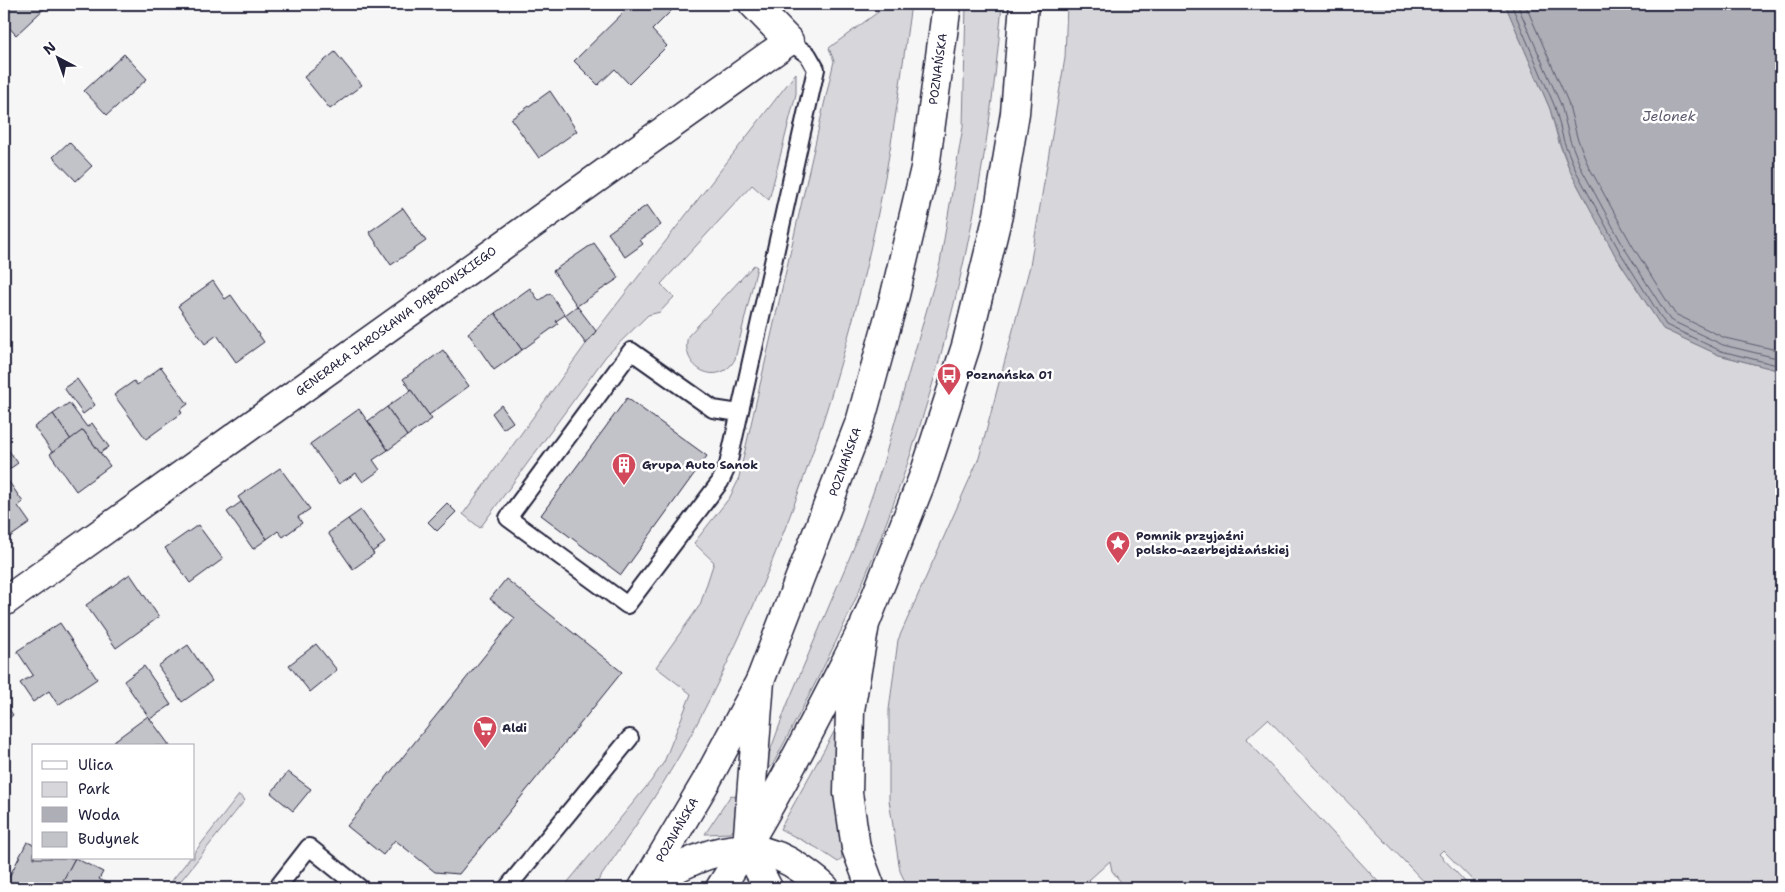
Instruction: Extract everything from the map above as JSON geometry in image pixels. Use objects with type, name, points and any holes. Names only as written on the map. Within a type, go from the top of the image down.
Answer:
[{"type":"main road","points":[[753,4],[789,40]]},
{"type":"main road","name":"POZNAŃSKA","points":[[643,887],[707,780],[760,681],[861,419],[895,296],[925,168],[947,4]]},
{"type":"main road","points":[[720,888],[747,847],[790,771],[865,624],[924,475],[966,346],[1000,205],[1015,113],[1024,4]]},
{"type":"main road","name":"GENERAŁA JAROSŁAWA DĄBROWSKIEGO","points":[[4,602],[789,40]]},
{"type":"main road","points":[[865,624],[850,710],[848,793],[856,848],[871,888]]},
{"type":"main road","points":[[760,681],[747,847],[768,888]]},
{"type":"main road","points":[[747,847],[785,858],[825,888]]},
{"type":"main road","name":"POZNAŃSKA","points":[[643,887],[678,867],[711,853],[747,847]]},
{"type":"lane","points":[[739,413],[713,409],[631,351],[508,518],[627,605],[720,482],[728,465],[816,69],[808,55],[789,40]]},
{"type":"lane","points":[[507,888],[630,738]]},
{"type":"lane","points":[[277,888],[309,847],[360,888]]},
{"type":"green space","points":[[889,4],[911,4],[896,115],[879,207],[862,285],[841,362],[817,439],[790,515],[760,590],[728,662],[670,772],[593,888],[563,888],[651,781],[664,762],[691,694],[656,667],[700,605],[714,562],[694,543],[730,497],[738,481],[834,61],[829,48]]},
{"type":"green space","points":[[966,4],[1002,4],[995,76],[973,219],[939,361],[895,499],[869,567],[811,692],[772,766],[768,768],[765,765],[787,705],[854,547],[882,467],[940,263],[963,127]]},
{"type":"green space","points":[[1067,4],[1505,4],[1550,109],[1559,143],[1571,173],[1615,255],[1663,329],[1719,355],[1781,371],[1781,888],[1480,888],[1443,850],[1439,854],[1471,888],[1430,888],[1268,719],[1246,739],[1384,888],[1126,888],[1112,871],[1110,861],[1080,888],[908,888],[900,871],[889,800],[889,710],[898,640],[979,458],[1030,266],[1065,58]]},
{"type":"green space","points":[[796,73],[796,94],[769,200],[752,185],[661,284],[674,297],[660,312],[648,315],[606,356],[480,528],[463,514],[586,344]]},
{"type":"green space","points":[[754,265],[757,267],[735,359],[728,368],[720,373],[702,371],[689,357],[687,347],[688,336]]},
{"type":"green space","points":[[839,723],[836,763],[842,859],[838,862],[817,848],[780,829]]},
{"type":"green space","points":[[239,795],[245,800],[175,888],[166,888],[188,860],[195,860],[195,852]]},
{"type":"green space","points":[[731,795],[738,797],[739,822],[731,833],[705,834]]},
{"type":"water","name":"Jelonek","points":[[1505,4],[1781,4],[1781,371],[1719,355],[1663,329],[1615,255],[1571,173],[1550,109]]},
{"type":"building","points":[[4,4],[49,4],[16,35],[4,22]]},
{"type":"building","points":[[632,4],[668,4],[673,9],[652,30],[667,46],[629,84],[615,69],[598,85],[574,61]]},
{"type":"building","points":[[335,52],[362,85],[330,109],[304,77]]},
{"type":"building","points":[[124,54],[147,79],[107,115],[84,91]]},
{"type":"building","points":[[550,91],[577,131],[539,158],[511,119]]},
{"type":"building","points":[[69,142],[92,166],[76,181],[53,157]]},
{"type":"building","points":[[647,205],[661,225],[640,240],[643,244],[625,257],[608,233]]},
{"type":"building","points":[[403,208],[426,241],[391,265],[369,232]]},
{"type":"building","points":[[594,243],[619,278],[577,306],[553,271]]},
{"type":"building","points":[[213,281],[225,299],[231,295],[264,342],[236,362],[217,335],[205,344],[178,306]]},
{"type":"building","points":[[530,288],[539,301],[550,293],[565,315],[556,321],[558,324],[522,350],[495,313]]},
{"type":"building","points":[[577,306],[596,331],[586,344],[565,315]]},
{"type":"building","points":[[495,313],[522,350],[494,370],[468,333]]},
{"type":"building","points":[[443,350],[469,386],[429,415],[403,379]]},
{"type":"building","points":[[161,367],[188,404],[180,410],[182,413],[146,439],[114,395],[134,381],[137,385]]},
{"type":"building","points":[[77,379],[95,405],[83,414],[64,388]]},
{"type":"building","points":[[411,390],[432,419],[407,436],[387,407]]},
{"type":"building","name":"Grupa Auto Sanok","points":[[627,398],[707,456],[621,575],[541,515]]},
{"type":"building","points":[[69,403],[87,427],[92,423],[109,447],[100,453],[83,430],[71,440],[53,414]]},
{"type":"building","points":[[501,405],[513,422],[503,429],[492,413]]},
{"type":"building","points":[[387,407],[407,436],[388,450],[368,421]]},
{"type":"building","points":[[359,409],[388,450],[373,460],[380,470],[363,482],[356,473],[339,484],[310,444]]},
{"type":"building","points":[[53,414],[71,440],[53,453],[34,427]]},
{"type":"building","points":[[83,430],[110,466],[76,491],[50,454]]},
{"type":"building","points":[[4,444],[18,463],[4,473]]},
{"type":"building","points":[[280,468],[310,509],[298,517],[302,523],[283,537],[278,531],[267,539],[238,497]]},
{"type":"building","points":[[9,482],[23,502],[18,506],[30,523],[4,541],[4,486]]},
{"type":"building","points":[[241,502],[267,539],[253,549],[227,512]]},
{"type":"building","points":[[447,503],[456,512],[437,531],[428,522]]},
{"type":"building","points":[[361,510],[385,543],[372,552],[348,519]]},
{"type":"building","points":[[348,519],[374,554],[353,569],[328,533]]},
{"type":"building","points":[[198,525],[223,559],[190,583],[165,548]]},
{"type":"building","points":[[130,574],[159,617],[116,648],[86,605]]},
{"type":"building","name":"Aldi","points":[[506,579],[622,672],[459,874],[435,872],[395,840],[383,855],[347,826],[515,618],[490,599]]},
{"type":"building","points":[[60,623],[97,679],[58,705],[49,691],[33,702],[20,683],[33,675],[17,651]]},
{"type":"building","points":[[316,644],[337,670],[310,692],[289,665]]},
{"type":"building","points":[[188,645],[212,681],[182,702],[158,666]]},
{"type":"building","points":[[144,666],[171,705],[150,719],[124,681]]},
{"type":"building","points":[[4,702],[13,715],[4,722]]},
{"type":"building","points":[[148,716],[169,744],[116,744],[114,741]]},
{"type":"building","points":[[288,772],[311,789],[293,811],[271,793]]},
{"type":"building","points":[[27,842],[32,844],[32,860],[74,860],[60,888],[12,888],[5,885]]},
{"type":"building","points":[[74,860],[79,860],[103,872],[99,879],[116,888],[59,888]]},
{"type":"place","name":"Poznańska 01","points":[[949,396]]},
{"type":"place","name":"Grupa Auto Sanok","points":[[624,486]]},
{"type":"place","name":"Pomnik przyjaźni polsko-azerbejdżańskiej","points":[[1118,564]]},
{"type":"place","name":"Aldi","points":[[485,749]]}]
